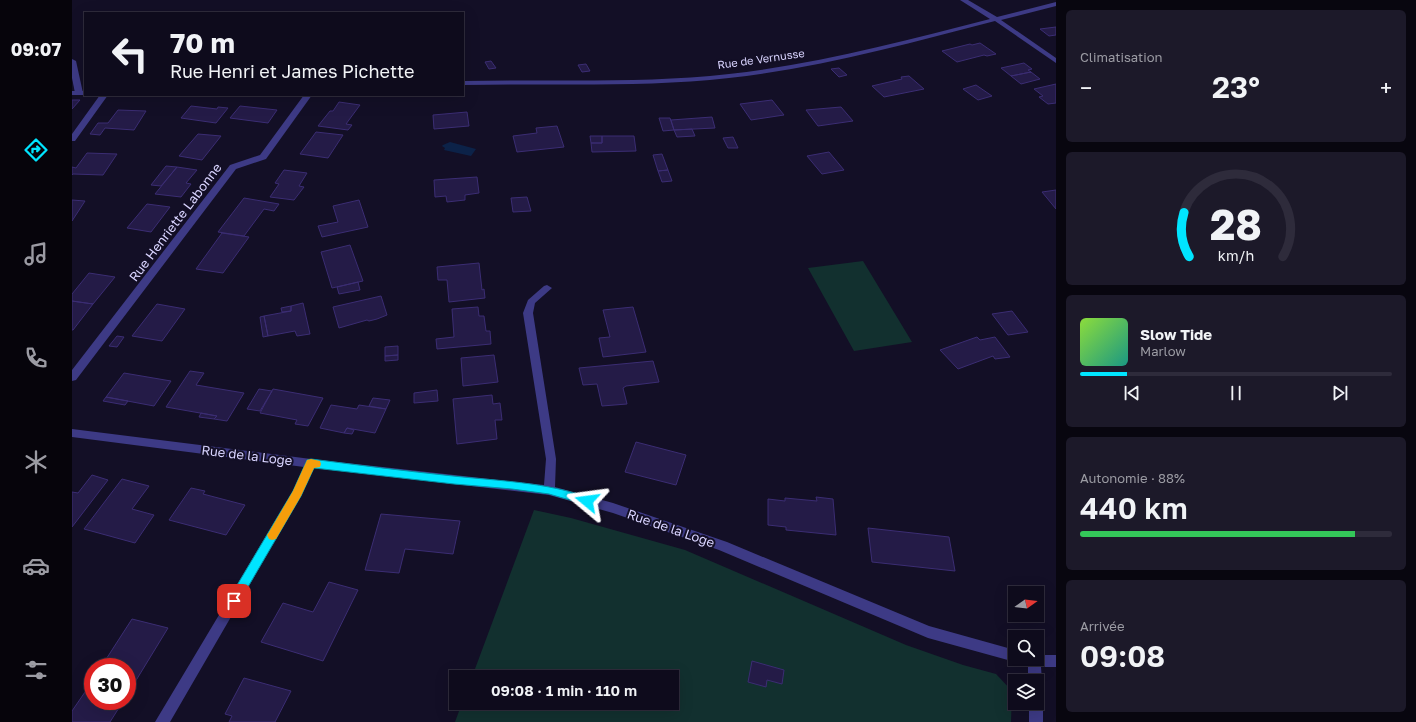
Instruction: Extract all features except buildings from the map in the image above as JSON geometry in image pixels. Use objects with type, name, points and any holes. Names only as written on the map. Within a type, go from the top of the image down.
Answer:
[{"type":"street","points":[[963,0],[994,18],[1056,61]]},
{"type":"street","name":"Rue de Vernusse","points":[[464,83],[606,83],[729,76],[820,62],[875,50],[994,18],[1056,4]]},
{"type":"street","points":[[72,61],[79,93]]},
{"type":"street","points":[[72,139],[103,96]]},
{"type":"street","name":"Rue Henriette Labonne","points":[[72,377],[233,167],[263,157],[307,96]]},
{"type":"street","points":[[547,288],[531,302],[528,313],[551,459],[549,490]]},
{"type":"street","name":"Rue de la Loge","points":[[72,433],[311,463],[549,490],[613,508],[723,546],[928,632],[1008,654]]},
{"type":"street","points":[[162,722],[297,493],[311,463]]},
{"type":"street","points":[[1044,661],[1056,661]]},
{"type":"street","points":[[1036,710],[1036,722]]},
{"type":"green space","points":[[863,261],[912,342],[854,351],[808,268]]},
{"type":"green space","points":[[534,510],[571,518],[685,550],[906,645],[963,665],[996,674],[1008,687],[1008,710],[1011,710],[1011,722],[455,722],[459,710],[679,710],[679,670],[475,670]]},
{"type":"water","points":[[450,142],[476,149],[471,156],[444,150],[445,148],[442,146]]},
{"type":"slow traffic","points":[[272,535],[297,493],[311,463],[316,464]]},
{"type":"route","points":[[234,601],[297,493],[311,463],[549,490],[587,501]]}]
